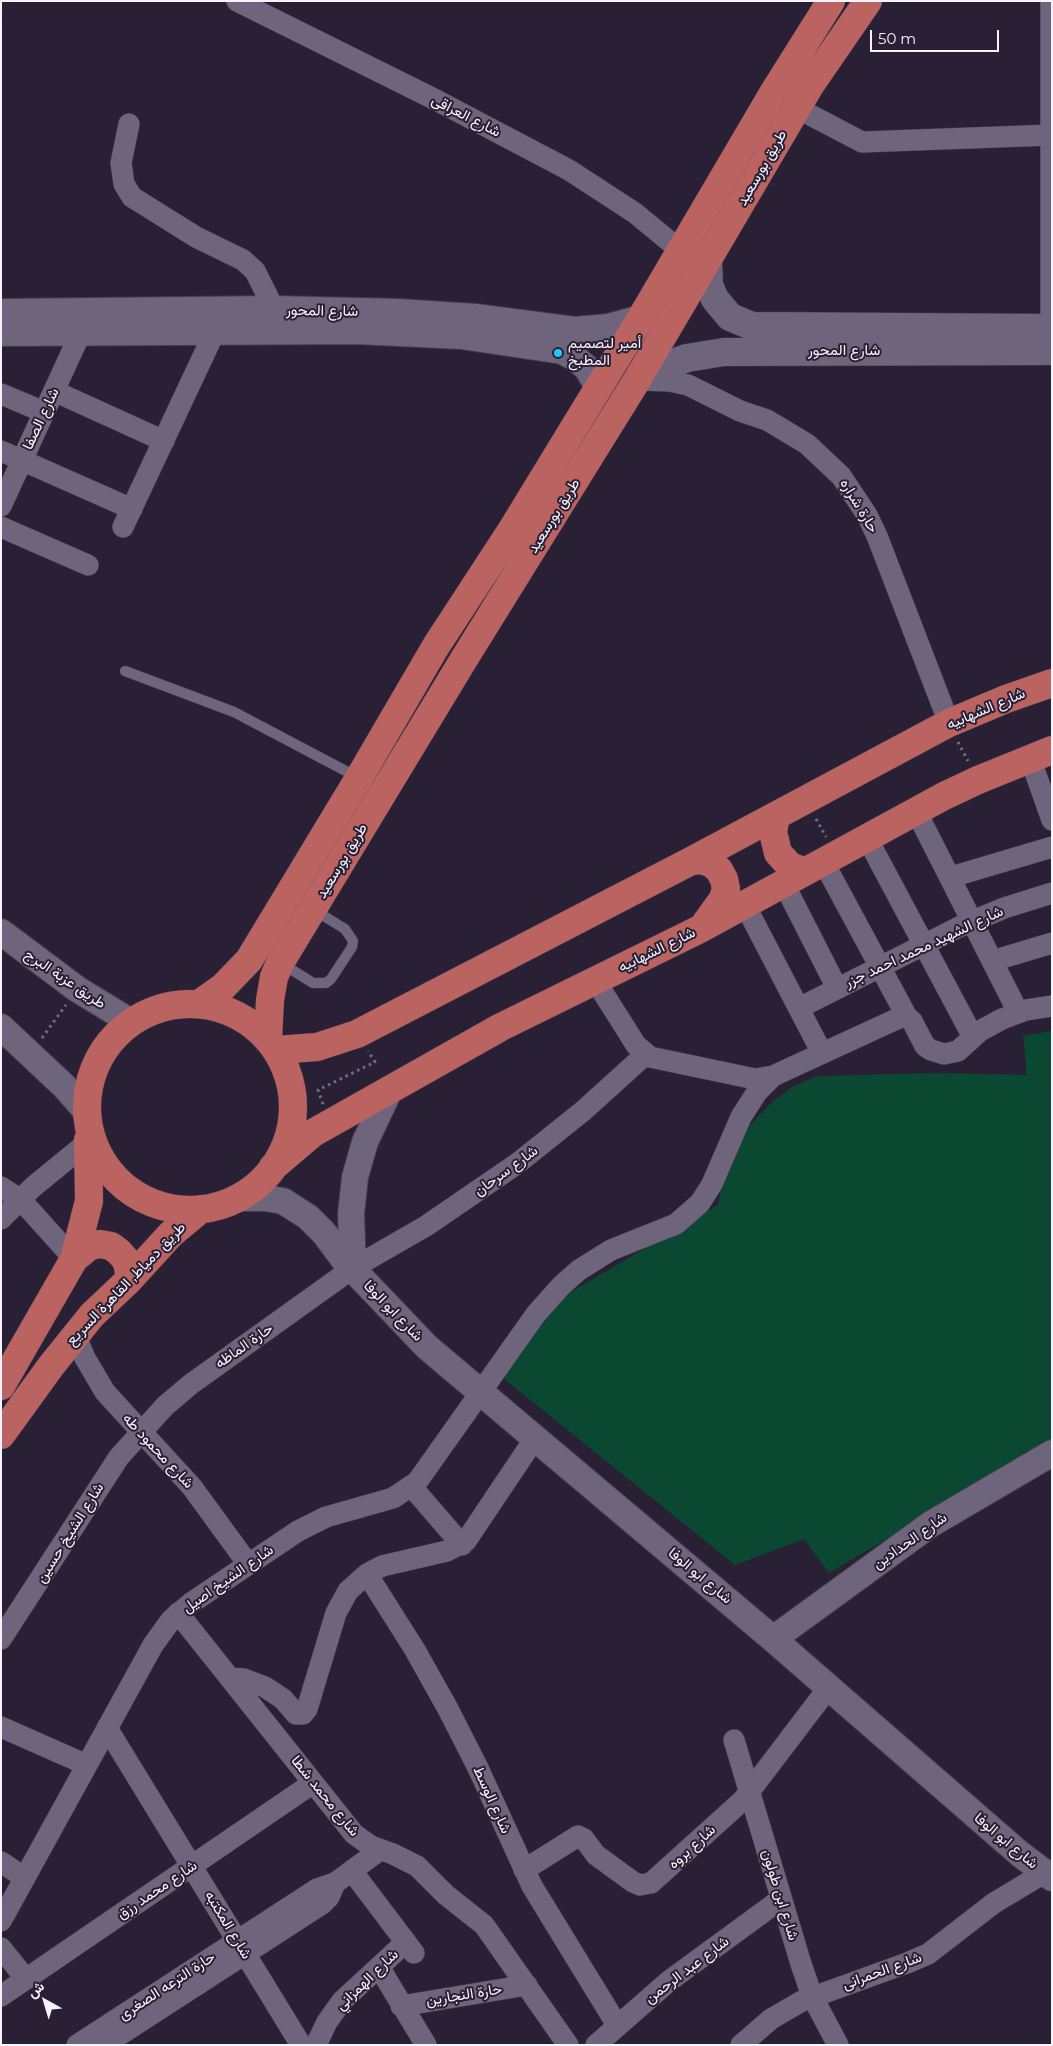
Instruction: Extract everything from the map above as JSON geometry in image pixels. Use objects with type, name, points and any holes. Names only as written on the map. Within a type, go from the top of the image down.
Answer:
[{"type":"highway","name":"طريق بورسعيد","points":[[199,1004],[223,988],[249,960],[360,778],[436,646],[472,587],[510,531],[641,318],[831,1]]},
{"type":"highway","name":"طريق بورسعيد","points":[[272,1044],[270,1000],[274,977],[280,963],[464,659],[639,378],[797,108],[826,61],[868,1]]},
{"type":"highway","points":[[472,587],[476,600],[482,604],[489,606],[501,602]]},
{"type":"highway","points":[[436,646],[442,642],[450,642],[457,645],[462,651],[464,659]]},
{"type":"highway","name":"شارع الشهابيه","points":[[272,1044],[317,1046],[357,1034],[691,861],[949,723],[1006,699],[1052,683]]},
{"type":"highway","name":"شارع الشهابيه","points":[[273,1167],[299,1144],[329,1124],[501,1027],[700,929],[916,811],[978,780],[1041,754]]},
{"type":"highway","points":[[776,816],[773,838],[778,853],[790,866],[812,868]]},
{"type":"highway","points":[[691,861],[701,860],[711,863],[719,870],[726,884],[723,899],[700,929]]},
{"type":"highway","points":[[1,1386],[74,1259],[89,1201],[88,1128],[90,1082],[101,1055],[120,1032],[131,1022],[163,1007],[199,1004],[214,1007],[244,1019],[272,1044],[289,1078],[293,1109],[288,1139],[273,1167],[263,1179],[236,1198],[201,1209],[164,1206],[131,1191],[105,1165],[88,1128]]},
{"type":"highway","name":"طريق دمياط, القاهرة السريع","points":[[1,1434],[75,1334],[128,1281],[171,1234],[201,1209]]},
{"type":"highway","points":[[74,1259],[90,1246],[100,1244],[110,1246],[126,1260],[129,1271],[128,1281]]},
{"type":"main road","name":"شارع المحور","points":[[708,260],[709,285],[719,306],[730,317],[752,326],[1052,328]]},
{"type":"main road","name":"شارع المحور","points":[[639,378],[687,358],[724,352],[1052,351]]},
{"type":"street","name":"شارع العراقى","points":[[237,1],[451,108],[569,170],[627,207],[681,251]]},
{"type":"street","points":[[813,1],[814,28]]},
{"type":"street","points":[[1051,1],[1052,328]]},
{"type":"street","points":[[797,108],[862,142],[1052,135]]},
{"type":"street","points":[[129,124],[121,163],[124,184],[132,198],[196,237],[243,260],[255,271],[274,309]]},
{"type":"street","name":"شارع المحور","points":[[1,312],[274,309],[437,314],[575,330],[608,327],[641,318]]},
{"type":"street","points":[[1,451],[22,460],[128,518],[216,331]]},
{"type":"street","name":"شارع الصفا","points":[[1,506],[81,332]]},
{"type":"street","name":"شارع المحور","points":[[1,333],[392,332],[521,344],[554,349],[569,354],[587,368],[598,387]]},
{"type":"street","name":"حارة شراره","points":[[639,378],[669,381],[688,386],[740,411],[767,420],[807,444],[841,476],[867,514],[877,536],[949,723]]},
{"type":"street","points":[[54,391],[164,441]]},
{"type":"street","points":[[1,394],[44,412]]},
{"type":"street","points":[[1,527],[88,565]]},
{"type":"street","points":[[1041,754],[1052,820]]},
{"type":"street","points":[[916,811],[1018,1012]]},
{"type":"street","points":[[866,838],[973,1037]]},
{"type":"street","points":[[951,877],[1052,847]]},
{"type":"street","points":[[812,868],[881,966],[907,1017],[912,1021],[925,1046],[937,1053],[951,1054],[958,1052],[973,1037],[994,1022],[1018,1012],[1052,1006]]},
{"type":"street","points":[[812,868],[838,988]]},
{"type":"street","name":"شارع الشهيد محمد احمد جزر","points":[[798,1008],[972,921],[1004,908],[1052,894]]},
{"type":"street","points":[[745,905],[822,1054]]},
{"type":"street","name":"طريق عزبة البرج","points":[[1,932],[77,989],[131,1022]]},
{"type":"street","points":[[992,961],[1052,944]]},
{"type":"street","points":[[595,980],[636,1045],[646,1054],[658,1060],[749,1078],[773,1076],[901,1017],[907,1017]]},
{"type":"street","points":[[1,1027],[31,1053],[88,1128],[33,1188],[1,1219]]},
{"type":"street","name":"شارع سرحان","points":[[353,1268],[426,1226],[511,1169],[576,1117],[646,1054]]},
{"type":"street","name":"شارع الشيخ اصيل","points":[[1,1920],[156,1641],[178,1613],[248,1564],[312,1524],[393,1498],[412,1487],[427,1471],[536,1314],[570,1278],[611,1250],[666,1229],[693,1211],[712,1184],[740,1117],[757,1092],[773,1076]]},
{"type":"street","name":"شارع ابو الوفا","points":[[353,1268],[351,1214],[355,1177],[365,1142],[390,1089]]},
{"type":"street","points":[[1,1187],[21,1200],[74,1259]]},
{"type":"street","name":"شارع ابو الوفا","points":[[236,1198],[274,1199],[296,1208],[319,1227],[340,1255],[414,1334],[1048,1876]]},
{"type":"street","name":"حارة الماظه","points":[[141,1430],[191,1384],[353,1268]]},
{"type":"street","name":"شارع محمود طه","points":[[75,1334],[85,1358],[105,1392],[192,1487],[248,1564]]},
{"type":"street","name":"شارع الشيخ حسين","points":[[1,1639],[109,1471],[141,1430]]},
{"type":"street","points":[[230,1678],[244,1679],[265,1687],[283,1699],[296,1714],[303,1714],[307,1709],[340,1605],[348,1591],[367,1574],[390,1564],[447,1551],[462,1544],[473,1534],[536,1438]]},
{"type":"street","name":"شارع الحدادين","points":[[773,1639],[931,1524],[1052,1453]]},
{"type":"street","points":[[412,1487],[462,1544]]},
{"type":"street","name":"شارع الوسط","points":[[367,1574],[418,1656],[454,1722],[524,1870],[617,2025]]},
{"type":"street","name":"شارع محمد شطا","points":[[178,1613],[354,1834],[380,1850],[400,1857],[417,1866],[457,1904],[478,1919],[492,1934],[568,2045]]},
{"type":"street","name":"شارع بروه","points":[[524,1870],[578,1836],[584,1839],[596,1855],[633,1882],[648,1884],[728,1816],[750,1792],[829,1688]]},
{"type":"street","points":[[1,1727],[87,1765]]},
{"type":"street","name":"شارع المكتبه","points":[[107,1728],[301,2045]]},
{"type":"street","name":"شارع ابن طولون","points":[[734,1740],[812,1996],[838,2045]]},
{"type":"street","name":"شارع محمد رزق","points":[[1,1996],[313,1783]]},
{"type":"street","name":"حارة الترعه الصغرى","points":[[77,2045],[241,1947],[322,1904],[343,1877],[380,1850]]},
{"type":"street","points":[[1,1862],[25,1878]]},
{"type":"street","name":"شارع الحمرانى","points":[[740,2045],[771,2018],[812,1996],[907,1964],[928,1954],[994,1903],[1048,1876]]},
{"type":"street","name":"شارع الهمزاني","points":[[325,2040],[342,2001],[379,1967],[410,1948],[343,1877]]},
{"type":"street","name":"شارع عبد الرحمن","points":[[596,2045],[670,1981],[781,1899]]},
{"type":"street","name":"حارة الترعه الصغرى","points":[[104,2045],[241,1947]]},
{"type":"street","points":[[1,1948],[26,1979]]},
{"type":"street","points":[[379,1967],[426,2045]]},
{"type":"street","name":"حارة النجارين","points":[[401,2006],[527,1985]]},
{"type":"lane","points":[[125,671],[234,712],[360,778]]},
{"type":"lane","points":[[280,963],[313,983],[326,984],[352,947],[353,941],[345,930],[313,909]]},
{"type":"path","points":[[949,723],[978,780]]},
{"type":"path","points":[[805,800],[812,868]]},
{"type":"path","points":[[31,1053],[77,989]]},
{"type":"path","points":[[329,1124],[318,1090],[375,1062],[357,1034]]},
{"type":"green space","points":[[1052,1031],[1052,1441],[829,1573],[804,1539],[735,1565],[498,1374],[551,1304],[718,1205],[724,1172],[747,1128],[773,1101],[794,1086],[817,1076],[936,1073],[1027,1075],[1023,1036]]},
{"type":"place","name":"أمير لتصميم المطبخ","points":[[558,353]]}]
